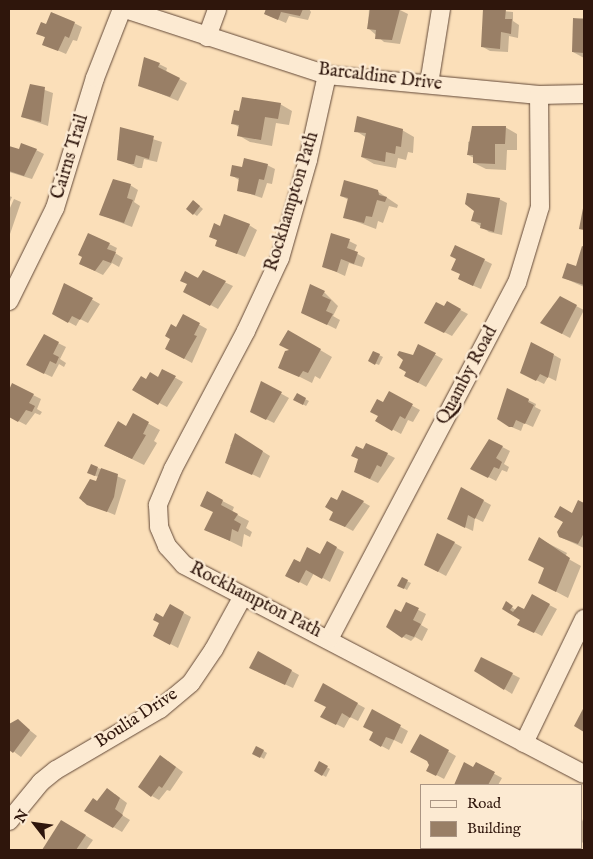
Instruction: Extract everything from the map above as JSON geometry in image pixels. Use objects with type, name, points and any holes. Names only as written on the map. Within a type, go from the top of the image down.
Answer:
[{"type":"street","name":"Barcaldine Drive","points":[[123,9],[207,38],[327,75],[539,95],[584,94]]},
{"type":"street","name":"Cairns Trail","points":[[9,301],[55,208],[96,78],[123,9]]},
{"type":"street","points":[[207,38],[217,9]]},
{"type":"street","points":[[429,84],[441,9]]},
{"type":"street","name":"Rockhampton Path","points":[[327,75],[308,160],[280,258],[246,331],[173,469],[158,505],[159,528],[167,546],[184,565],[329,639],[584,774]]},
{"type":"street","name":"Quamby Road","points":[[329,639],[516,283],[540,208],[539,95]]},
{"type":"street","name":"Boulia Drive","points":[[9,822],[41,782],[56,770],[160,709],[191,683],[214,649],[244,596]]},
{"type":"street","points":[[524,743],[584,619]]},
{"type":"building","points":[[266,9],[303,9],[300,16],[281,12],[278,20],[264,14]]},
{"type":"building","points":[[370,9],[400,9],[392,40],[375,39],[376,30],[367,29]]},
{"type":"building","points":[[483,9],[506,9],[505,19],[512,19],[511,34],[501,32],[500,49],[481,47]]},
{"type":"building","points":[[51,12],[75,22],[69,38],[65,36],[58,51],[42,45],[45,37],[36,34],[41,22],[46,24]]},
{"type":"building","points":[[573,18],[584,19],[584,53],[572,52]]},
{"type":"building","points":[[144,57],[160,63],[158,67],[180,78],[170,97],[138,86]]},
{"type":"building","points":[[30,84],[45,87],[41,122],[21,117]]},
{"type":"building","points":[[242,97],[281,103],[278,119],[265,117],[261,140],[237,136],[239,125],[231,124],[234,110],[239,111]]},
{"type":"building","points":[[357,116],[403,129],[401,147],[396,146],[395,154],[386,152],[385,162],[361,157],[366,133],[354,132]]},
{"type":"building","points":[[472,126],[506,126],[505,144],[495,144],[495,164],[473,163],[473,155],[467,155]]},
{"type":"building","points":[[120,127],[154,136],[149,159],[136,155],[134,164],[117,160]]},
{"type":"building","points":[[21,143],[37,149],[24,176],[9,171],[9,146],[19,149]]},
{"type":"building","points":[[244,158],[268,164],[264,180],[259,179],[255,195],[237,191],[239,178],[230,176],[232,165],[242,167]]},
{"type":"building","points":[[113,179],[131,184],[127,198],[133,200],[124,223],[99,215]]},
{"type":"building","points":[[344,180],[378,190],[379,195],[387,197],[385,202],[377,200],[372,217],[366,216],[364,223],[343,218],[348,198],[340,196]]},
{"type":"building","points":[[467,193],[500,198],[494,232],[480,228],[481,223],[471,221],[474,211],[465,204]]},
{"type":"building","points":[[193,200],[200,206],[193,215],[186,209]]},
{"type":"building","points":[[584,203],[584,230],[579,229]]},
{"type":"building","points":[[224,214],[250,224],[237,254],[215,246],[217,240],[209,237],[214,223],[220,226]]},
{"type":"building","points":[[88,233],[110,243],[107,249],[116,252],[111,263],[103,260],[95,271],[79,264],[82,257],[78,255]]},
{"type":"building","points":[[331,233],[350,239],[347,248],[358,252],[354,264],[341,259],[337,272],[322,267]]},
{"type":"building","points":[[455,245],[485,259],[473,286],[458,279],[460,274],[451,270],[456,259],[450,256]]},
{"type":"building","points":[[582,246],[584,247],[584,285],[562,278],[567,263],[576,266]]},
{"type":"building","points":[[203,270],[226,281],[210,306],[183,292],[187,284],[180,281],[185,271],[198,278]]},
{"type":"building","points":[[64,283],[93,298],[80,320],[72,316],[68,323],[52,314]]},
{"type":"building","points":[[310,284],[325,291],[322,296],[331,300],[326,311],[333,314],[327,325],[301,313]]},
{"type":"building","points":[[560,296],[577,305],[562,334],[540,323]]},
{"type":"building","points":[[447,301],[461,309],[444,333],[424,323],[436,302],[444,306]]},
{"type":"building","points":[[183,314],[200,323],[194,335],[197,336],[184,359],[165,349],[170,339],[165,336],[171,324],[176,327]]},
{"type":"building","points":[[288,330],[321,349],[308,373],[303,371],[299,377],[278,368],[285,351],[289,350],[279,345]]},
{"type":"building","points":[[44,334],[59,342],[53,354],[59,357],[56,364],[50,361],[44,374],[26,365]]},
{"type":"building","points":[[531,342],[554,354],[548,378],[540,374],[536,381],[520,373]]},
{"type":"building","points":[[418,344],[436,353],[418,383],[404,376],[406,372],[399,368],[403,360],[397,355],[399,351],[413,355]]},
{"type":"building","points":[[373,351],[380,354],[375,365],[368,361]]},
{"type":"building","points":[[162,369],[176,376],[158,405],[132,390],[141,376],[146,379],[150,372],[158,377]]},
{"type":"building","points":[[261,381],[282,392],[266,420],[250,412]]},
{"type":"building","points":[[12,383],[34,394],[29,403],[35,406],[32,412],[26,410],[18,422],[9,417],[9,390]]},
{"type":"building","points":[[507,388],[529,399],[528,402],[534,405],[525,424],[516,420],[513,427],[509,427],[497,419]]},
{"type":"building","points":[[389,391],[413,404],[405,419],[400,416],[392,431],[375,421],[378,416],[370,412],[377,399],[383,402]]},
{"type":"building","points":[[297,393],[306,398],[303,405],[293,400]]},
{"type":"building","points":[[133,413],[149,422],[143,434],[146,435],[132,459],[104,446],[118,421],[126,426]]},
{"type":"building","points":[[235,433],[263,451],[252,475],[225,463]]},
{"type":"building","points":[[489,439],[503,446],[496,458],[502,462],[499,469],[494,467],[488,478],[470,469]]},
{"type":"building","points":[[366,443],[388,453],[381,467],[377,465],[370,479],[354,472],[358,459],[351,456],[356,446],[363,449]]},
{"type":"building","points":[[91,464],[98,467],[95,476],[87,473]]},
{"type":"building","points":[[101,468],[118,474],[114,497],[107,512],[87,505],[79,498],[90,479],[96,481]]},
{"type":"building","points":[[461,487],[484,500],[475,519],[468,515],[465,528],[447,519]]},
{"type":"building","points":[[342,490],[364,501],[345,527],[329,520],[333,512],[325,507],[331,497],[337,500]]},
{"type":"building","points":[[207,491],[223,500],[221,505],[238,514],[234,520],[241,524],[238,532],[232,529],[230,541],[204,530],[213,512],[200,506]]},
{"type":"building","points":[[578,500],[584,503],[584,533],[578,544],[559,537],[557,532],[563,522],[554,517],[560,506],[572,513]]},
{"type":"building","points":[[437,533],[455,542],[438,572],[424,565]]},
{"type":"building","points":[[539,537],[570,558],[556,592],[538,583],[544,568],[528,560]]},
{"type":"building","points":[[327,541],[337,547],[322,579],[306,570],[299,583],[285,576],[294,559],[300,562],[307,547],[320,554]]},
{"type":"building","points":[[402,577],[408,580],[404,589],[397,586]]},
{"type":"building","points":[[532,594],[550,604],[534,633],[517,625],[520,620],[502,609],[506,601],[513,606],[510,610],[513,612],[518,606],[524,609]]},
{"type":"building","points":[[406,602],[419,608],[413,620],[421,624],[414,637],[406,634],[402,638],[386,627],[395,609],[401,612]]},
{"type":"building","points":[[170,604],[184,612],[170,645],[153,636],[159,623],[153,620],[156,613],[163,617]]},
{"type":"building","points":[[258,651],[292,670],[285,685],[249,668]]},
{"type":"building","points":[[481,657],[513,673],[504,690],[474,671]]},
{"type":"building","points":[[323,683],[358,703],[350,718],[342,713],[336,725],[320,717],[326,707],[314,701]]},
{"type":"building","points":[[584,707],[584,732],[574,726]]},
{"type":"building","points":[[372,709],[401,725],[394,740],[386,737],[381,747],[369,740],[373,732],[363,727]]},
{"type":"building","points":[[18,719],[30,730],[13,753],[9,750],[9,724]]},
{"type":"building","points":[[420,734],[449,750],[436,776],[426,771],[429,765],[427,761],[410,752]]},
{"type":"building","points":[[256,746],[264,750],[260,758],[252,754]]},
{"type":"building","points":[[160,755],[176,767],[162,788],[159,786],[151,797],[138,787]]},
{"type":"building","points":[[319,761],[328,766],[322,776],[314,771]]},
{"type":"building","points":[[464,762],[473,767],[476,762],[495,772],[489,784],[454,784]]},
{"type":"building","points":[[107,788],[120,798],[115,809],[123,815],[113,828],[84,811],[93,798],[97,801]]},
{"type":"building","points":[[61,820],[86,835],[76,850],[42,850]]}]
